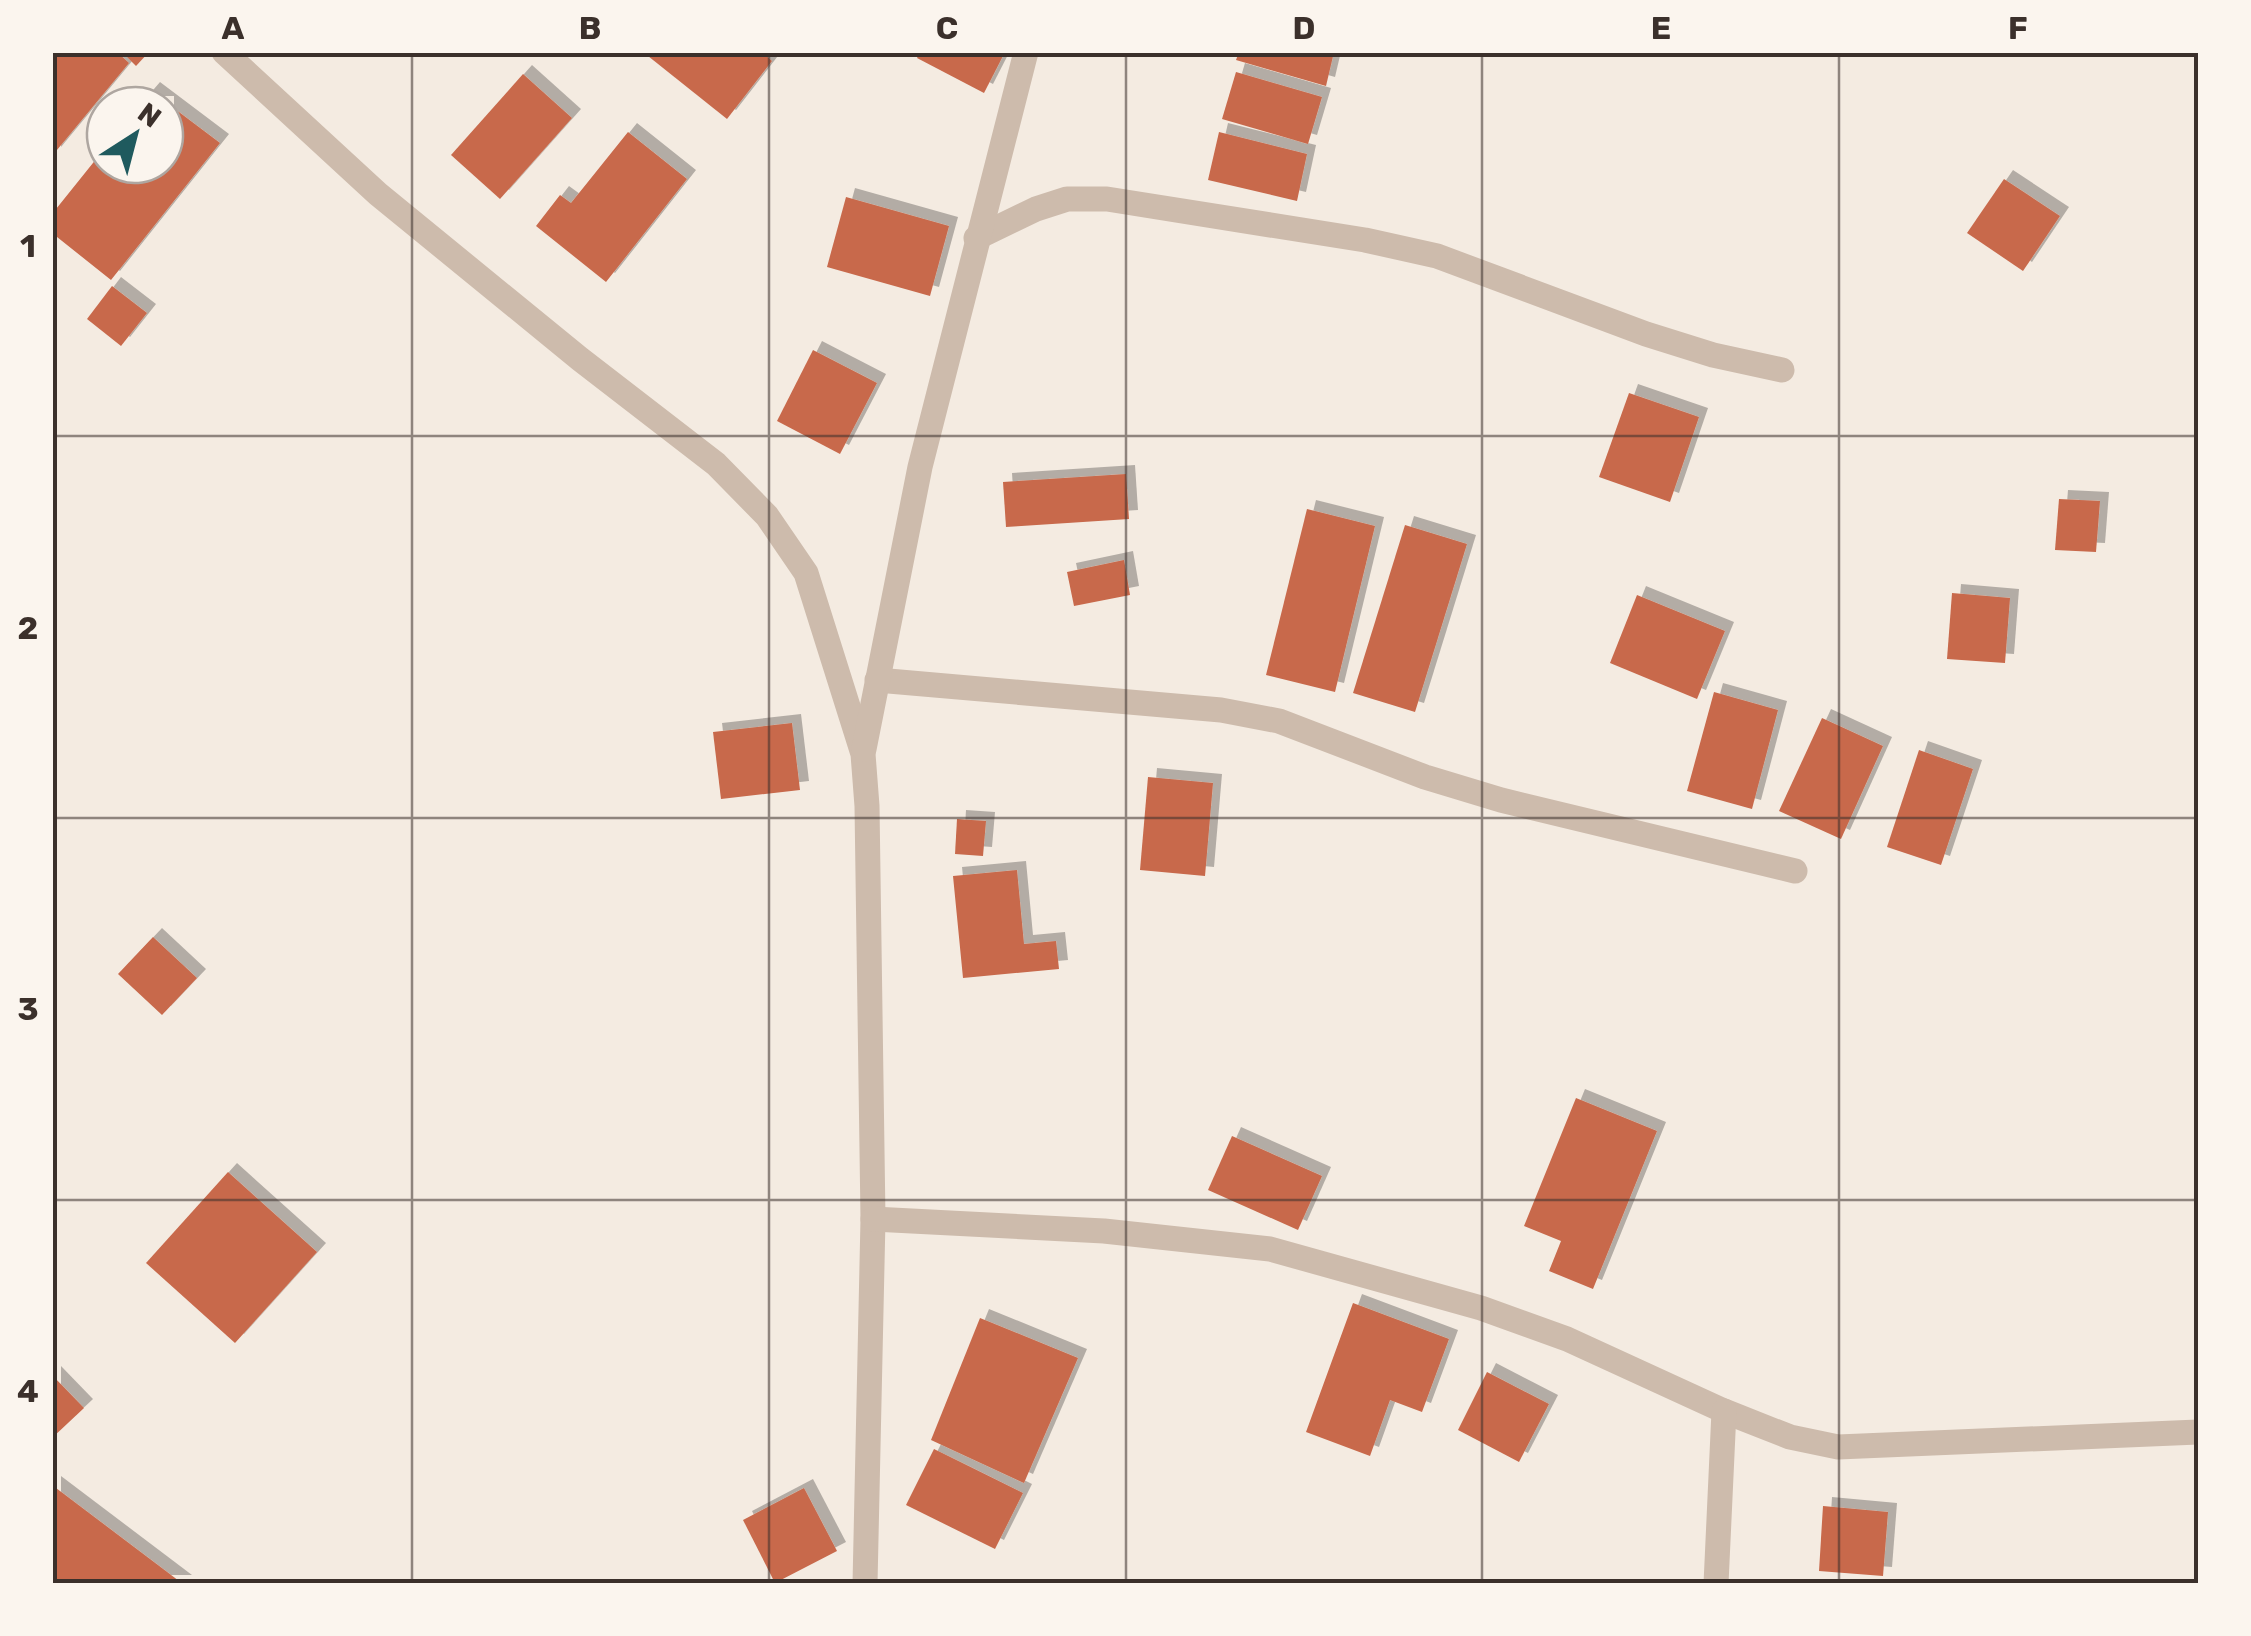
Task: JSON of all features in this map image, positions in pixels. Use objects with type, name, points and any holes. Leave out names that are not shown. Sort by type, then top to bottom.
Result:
[{"type":"street","points":[[224,52],[378,194],[716,464],[767,516],[806,573],[863,754],[867,806],[873,1220],[865,1584]]},
{"type":"street","points":[[863,754],[920,467],[1026,52]]},
{"type":"street","points":[[976,238],[1036,208],[1067,199],[1107,199],[1365,240],[1436,256],[1680,345],[1782,370]]},
{"type":"street","points":[[877,680],[1221,710],[1279,721],[1425,778],[1795,871]]},
{"type":"street","points":[[873,1220],[1104,1231],[1270,1249],[1482,1308],[1568,1339],[1790,1437],[1838,1448],[2198,1432]]},
{"type":"street","points":[[1716,1584],[1724,1411]]},
{"type":"building","points":[[52,52],[117,52],[129,63],[111,85],[85,85],[85,116],[52,156]]},
{"type":"building","points":[[122,52],[149,52],[136,66]]},
{"type":"building","points":[[643,52],[762,52],[772,61],[727,119]]},
{"type":"building","points":[[920,52],[1005,52],[984,93],[917,58]]},
{"type":"building","points":[[1239,52],[1334,52],[1326,86],[1236,60]]},
{"type":"building","points":[[1236,72],[1322,97],[1308,144],[1222,119]]},
{"type":"building","points":[[523,74],[572,118],[500,199],[451,155]]},
{"type":"building","points":[[185,117],[220,143],[111,280],[52,233],[52,214],[85,173],[85,185],[185,185]]},
{"type":"building","points":[[628,132],[687,179],[606,282],[536,226],[560,195],[571,203]]},
{"type":"building","points":[[1219,132],[1307,154],[1297,201],[1208,180]]},
{"type":"building","points":[[2004,179],[2060,216],[2023,271],[1967,233]]},
{"type":"building","points":[[846,197],[949,226],[930,296],[827,267]]},
{"type":"building","points":[[112,286],[147,313],[121,346],[87,319]]},
{"type":"building","points":[[813,350],[877,383],[840,454],[777,421]]},
{"type":"building","points":[[1629,393],[1699,417],[1670,502],[1599,477]]},
{"type":"building","points":[[1126,474],[1129,519],[1006,527],[1003,482]]},
{"type":"building","points":[[2059,499],[2100,501],[2096,552],[2055,550]]},
{"type":"building","points":[[1307,509],[1375,526],[1335,692],[1266,675]]},
{"type":"building","points":[[1405,525],[1467,544],[1415,712],[1353,693]]},
{"type":"building","points":[[1124,560],[1130,595],[1074,606],[1067,572]]},
{"type":"building","points":[[1952,593],[2010,598],[2005,663],[1947,659]]},
{"type":"building","points":[[1637,595],[1725,631],[1697,699],[1610,663]]},
{"type":"building","points":[[1714,692],[1778,710],[1752,809],[1687,791]]},
{"type":"building","points":[[1822,718],[1883,746],[1841,839],[1779,811]]},
{"type":"building","points":[[792,723],[800,790],[721,799],[713,732]]},
{"type":"building","points":[[1919,750],[1973,769],[1941,865],[1887,847]]},
{"type":"building","points":[[1148,777],[1213,783],[1205,876],[1140,870]]},
{"type":"building","points":[[957,819],[986,821],[983,856],[955,854]]},
{"type":"building","points":[[1017,870],[1024,944],[1056,941],[1059,969],[963,978],[953,876]]},
{"type":"building","points":[[153,937],[197,978],[162,1015],[118,974]]},
{"type":"building","points":[[1576,1098],[1657,1131],[1593,1289],[1549,1271],[1561,1241],[1524,1226]]},
{"type":"building","points":[[1232,1136],[1322,1176],[1298,1230],[1208,1190]]},
{"type":"building","points":[[228,1172],[317,1252],[235,1343],[146,1263]]},
{"type":"building","points":[[1353,1303],[1449,1339],[1422,1412],[1390,1400],[1370,1456],[1306,1432]]},
{"type":"building","points":[[980,1318],[1078,1358],[1024,1483],[931,1440]]},
{"type":"building","points":[[1487,1372],[1549,1404],[1519,1462],[1458,1430]]},
{"type":"building","points":[[52,1375],[84,1408],[52,1438]]},
{"type":"building","points":[[934,1449],[1023,1493],[995,1549],[906,1505]]},
{"type":"building","points":[[52,1485],[183,1584],[58,1584],[52,1579]]},
{"type":"building","points":[[804,1488],[837,1551],[775,1583],[743,1520]]},
{"type":"building","points":[[1823,1506],[1888,1512],[1883,1576],[1819,1571]]}]
